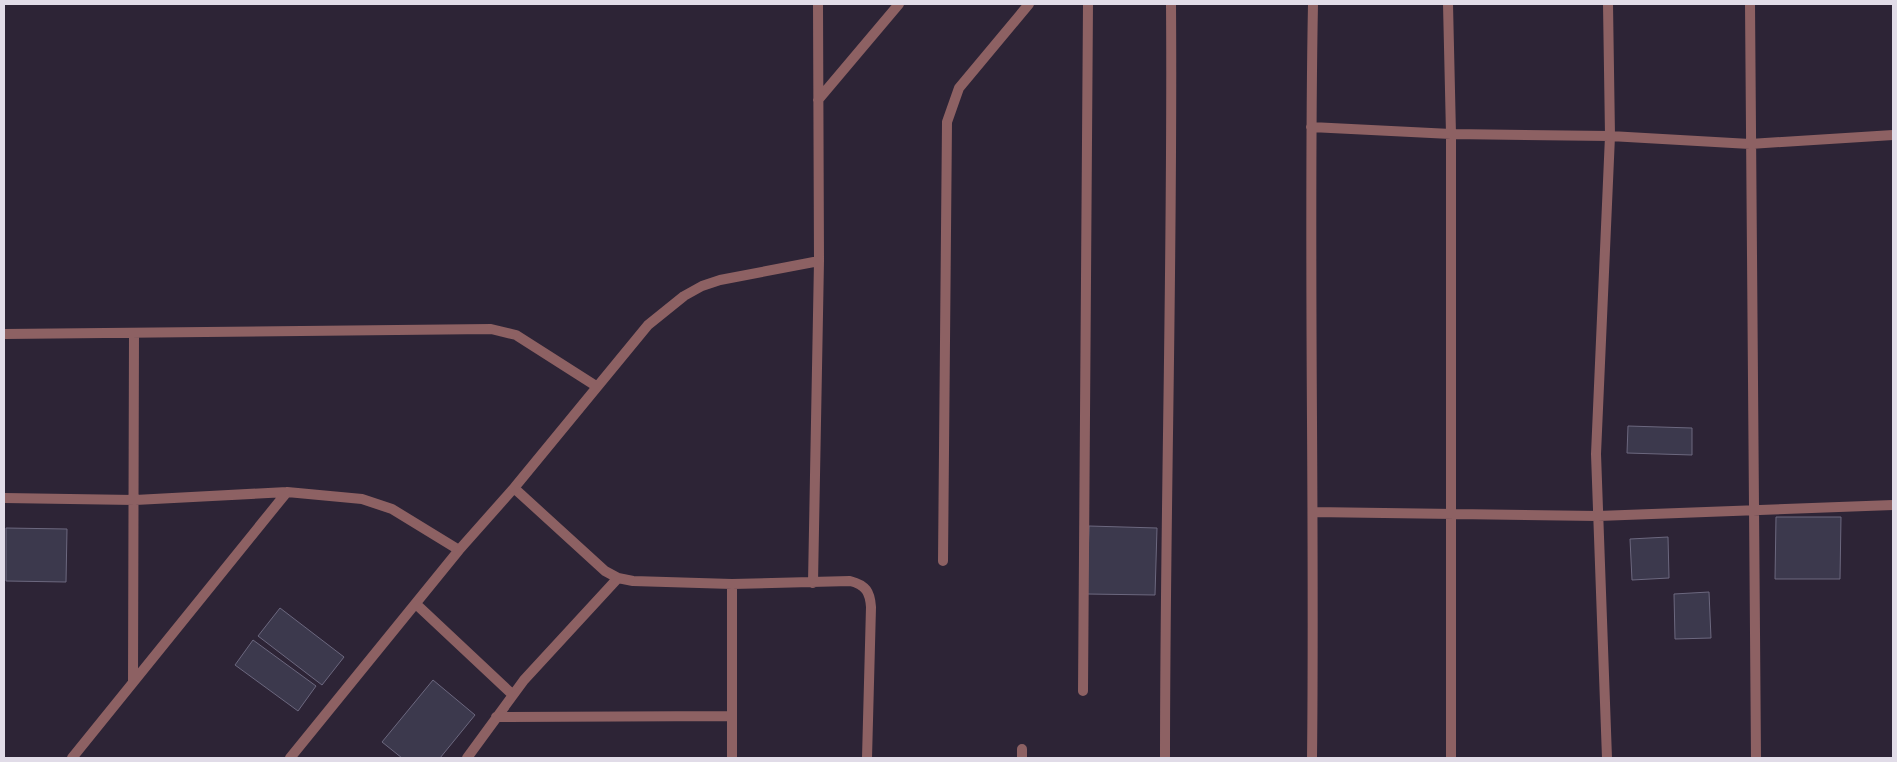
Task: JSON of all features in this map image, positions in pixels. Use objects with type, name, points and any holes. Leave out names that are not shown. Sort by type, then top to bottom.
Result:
[{"type":"street","points":[[812,583],[819,261],[818,4]]},
{"type":"street","points":[[818,100],[899,4]]},
{"type":"street","points":[[943,561],[947,122],[959,88],[1029,4]]},
{"type":"street","points":[[1083,691],[1088,4]]},
{"type":"street","points":[[1165,758],[1165,573],[1172,179],[1171,4]]},
{"type":"street","points":[[1312,758],[1314,512],[1311,128],[1313,4]]},
{"type":"street","points":[[1448,4],[1451,134],[1451,758]]},
{"type":"street","points":[[1606,758],[1596,454],[1610,136],[1608,4]]},
{"type":"street","points":[[1750,4],[1756,758]]},
{"type":"street","points":[[1311,128],[1451,134],[1610,136],[1750,144],[1893,135]]},
{"type":"street","points":[[290,758],[460,550],[514,488],[648,325],[696,289],[720,280],[819,261]]},
{"type":"street","points":[[4,334],[491,330],[516,336],[596,386]]},
{"type":"street","points":[[133,682],[134,334]]},
{"type":"street","points":[[514,488],[605,571],[618,578],[633,581],[732,584],[850,581],[860,583],[866,588],[870,596],[868,758]]},
{"type":"street","points":[[72,758],[287,492]]},
{"type":"street","points":[[4,498],[135,500],[287,492],[362,499],[381,504],[460,550]]},
{"type":"street","points":[[1314,512],[1598,516],[1893,505]]},
{"type":"street","points":[[467,758],[513,695],[618,578]]},
{"type":"street","points":[[732,584],[732,758]]},
{"type":"street","points":[[416,604],[513,695]]},
{"type":"street","points":[[496,717],[732,716]]},
{"type":"building","points":[[1628,426],[1692,428],[1692,455],[1627,453]]},
{"type":"building","points":[[1776,517],[1841,517],[1840,579],[1775,579]]},
{"type":"building","points":[[1089,526],[1157,528],[1155,595],[1087,594]]},
{"type":"building","points":[[6,528],[67,529],[66,582],[6,581]]},
{"type":"building","points":[[1668,537],[1669,578],[1632,580],[1630,539]]},
{"type":"building","points":[[1709,592],[1711,638],[1675,639],[1674,594]]},
{"type":"building","points":[[280,608],[344,657],[322,685],[258,636]]},
{"type":"building","points":[[253,640],[316,686],[298,711],[235,665]]},
{"type":"building","points":[[433,680],[475,715],[440,758],[402,758],[382,742]]}]
